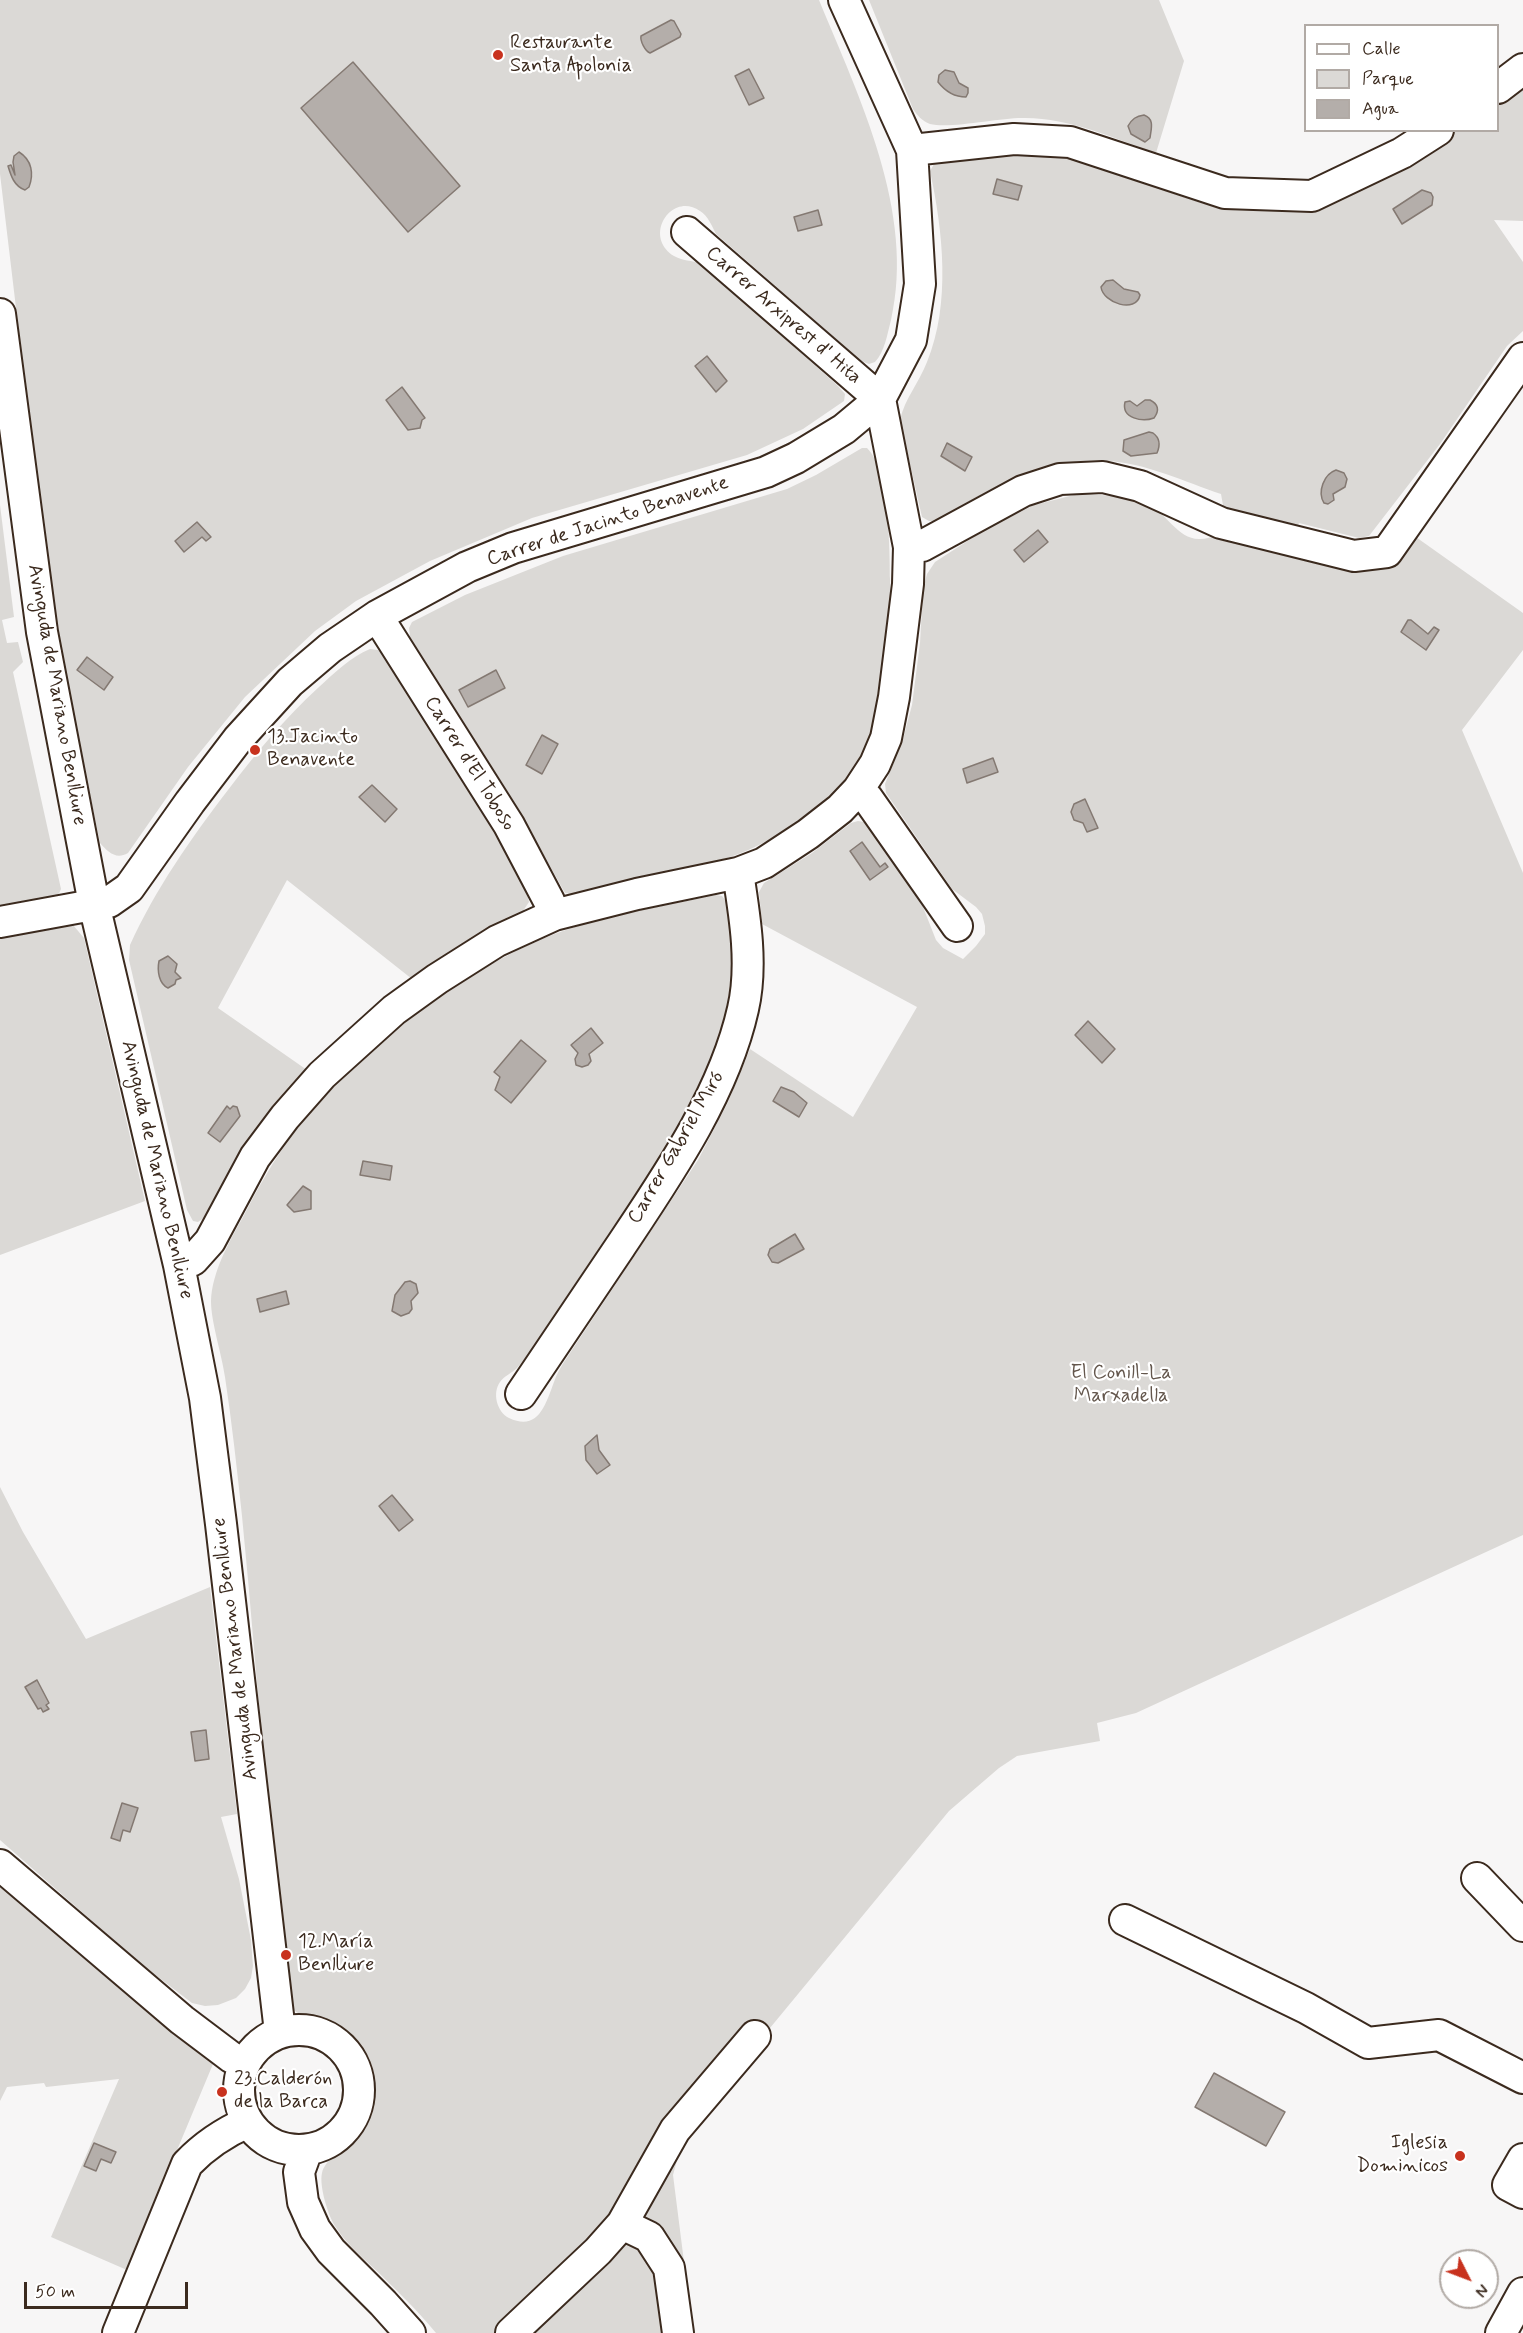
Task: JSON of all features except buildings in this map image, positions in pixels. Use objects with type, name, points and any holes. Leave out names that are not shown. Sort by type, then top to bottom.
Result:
[{"type":"street","points":[[179,1265],[193,1260],[210,1241],[255,1157],[285,1117],[354,1044],[394,1010],[437,979],[496,941],[554,915],[637,894],[738,873],[764,863],[808,834],[840,809],[858,790],[874,764],[886,738],[894,697],[908,584],[909,547],[880,399],[911,340],[920,284],[912,150],[844,0]]},
{"type":"street","points":[[1499,87],[1523,69]]},
{"type":"street","points":[[912,150],[1014,139],[1070,142],[1225,193],[1312,196],[1402,153],[1435,132]]},
{"type":"street","name":"Carrer Arxiprest d' Hita","points":[[687,232],[880,399]]},
{"type":"street","name":"Avinguda de Mariano Benlliure","points":[[0,314],[42,632],[94,904],[179,1265],[205,1398],[280,2032]]},
{"type":"street","points":[[909,547],[922,546],[1023,491],[1060,479],[1103,477],[1140,486],[1221,523],[1354,556],[1387,552],[1523,358]]},
{"type":"street","name":"Carrer de Jacinto Benavente","points":[[0,922],[109,902],[129,888],[238,739],[290,682],[330,648],[377,616],[467,567],[513,548],[766,472],[796,458],[844,429],[880,399]]},
{"type":"street","name":"Carrer d'El Toboso","points":[[377,616],[508,825],[549,901],[554,915]]},
{"type":"street","points":[[858,790],[868,799],[957,926]]},
{"type":"street","name":"Carrer Gabriel Miró","points":[[521,1394],[661,1185],[702,1113],[730,1054],[744,1008],[749,970],[738,873]]},
{"type":"street","points":[[0,1865],[182,2020],[231,2057],[244,2064]]},
{"type":"street","points":[[1477,1878],[1517,1906]]},
{"type":"street","points":[[1125,1920],[1306,2008],[1368,2043],[1439,2035],[1523,2078]]},
{"type":"street","points":[[300,2029],[320,2032],[337,2042],[351,2058],[358,2076],[360,2096],[354,2116],[342,2132],[326,2144],[307,2150],[290,2150],[273,2144],[259,2135],[248,2122],[240,2103],[239,2084],[244,2064],[253,2050],[280,2032],[300,2029]]},
{"type":"street","points":[[511,2333],[598,2251],[622,2224],[675,2130],[755,2036]]},
{"type":"street","points":[[118,2333],[187,2164],[203,2147],[224,2132],[248,2122]]},
{"type":"street","points":[[307,2150],[299,2172],[303,2202],[315,2229],[331,2251],[410,2333]]},
{"type":"street","points":[[1523,2159],[1508,2185],[1523,2193]]},
{"type":"street","points":[[622,2224],[649,2237],[669,2268],[678,2333]]},
{"type":"street","points":[[1501,2333],[1523,2293]]},
{"type":"green space","points":[[0,0],[819,0],[866,116],[890,197],[896,238],[897,280],[891,320],[883,348],[875,362],[869,364],[861,361],[716,234],[703,213],[690,206],[671,211],[661,228],[661,238],[665,248],[677,258],[701,264],[837,385],[845,394],[844,401],[803,429],[747,455],[532,518],[430,561],[356,601],[315,631],[245,697],[188,767],[128,853],[120,856],[112,854],[100,843],[59,647],[46,559],[0,174]]},
{"type":"green space","points":[[869,0],[1159,0],[1184,61],[1156,153],[1056,121],[1012,118],[949,125],[927,123],[913,109]]},
{"type":"green space","points":[[1523,87],[1523,221],[1494,220],[1523,262],[1523,331],[1507,346],[1440,444],[1369,536],[1359,538],[1299,523],[1296,530],[1224,511],[1221,494],[1151,469],[1107,461],[1083,461],[1038,470],[996,487],[936,521],[929,521],[922,517],[900,420],[927,362],[935,340],[939,316],[942,292],[941,243],[930,171],[937,159],[1010,151],[1065,156],[1201,203],[1233,210],[1274,211],[1315,204],[1379,177],[1455,132],[1499,132],[1499,104]]},
{"type":"green space","points":[[862,448],[867,448],[874,458],[884,491],[889,530],[890,603],[887,652],[879,702],[873,726],[854,769],[843,784],[823,802],[784,830],[749,850],[717,861],[571,894],[565,893],[514,802],[410,637],[409,628],[412,622],[465,595],[563,556],[787,489]]},
{"type":"green space","name":"El Conill-La Marxadella","points":[[1078,494],[1121,497],[1147,504],[1185,535],[1192,538],[1204,539],[1218,535],[1301,558],[1349,567],[1367,569],[1384,565],[1413,535],[1523,613],[1523,650],[1462,730],[1523,873],[1523,1535],[1136,1713],[1097,1723],[1100,1741],[1017,1756],[999,1768],[949,1811],[685,2131],[673,2175],[693,2333],[436,2333],[339,2233],[332,2221],[323,2193],[321,2179],[324,2168],[329,2160],[357,2135],[368,2115],[374,2093],[373,2070],[365,2053],[341,2029],[327,2021],[303,2015],[289,2004],[266,1788],[238,1481],[225,1377],[211,1309],[214,1279],[232,1237],[260,1185],[294,1133],[343,1077],[372,1050],[435,1000],[501,959],[533,943],[577,926],[623,914],[716,895],[722,896],[726,901],[733,972],[727,1013],[705,1076],[672,1138],[572,1293],[530,1352],[517,1368],[500,1382],[496,1391],[499,1407],[509,1418],[528,1421],[540,1413],[564,1362],[698,1160],[728,1102],[750,1049],[853,1117],[917,1007],[762,924],[759,892],[764,883],[812,853],[851,823],[864,822],[921,902],[936,940],[943,948],[963,959],[985,934],[982,914],[952,889],[886,793],[885,784],[903,739],[912,705],[920,643],[923,589],[927,574],[935,562],[986,529],[1034,505]]},
{"type":"green space","points":[[0,505],[14,617],[2,620],[7,643],[18,642],[23,662],[13,672],[61,889],[56,900],[0,913]]},
{"type":"green space","points":[[370,649],[378,650],[385,656],[413,700],[514,866],[524,884],[529,902],[523,911],[471,939],[412,979],[287,880],[218,1008],[307,1070],[251,1141],[226,1178],[204,1218],[198,1222],[193,1221],[187,1210],[129,960],[130,945],[174,865],[249,763],[306,699],[349,661]]},
{"type":"green space","points":[[62,922],[73,925],[84,938],[145,1201],[0,1255],[0,933]]},
{"type":"green space","points":[[0,1487],[23,1532],[86,1639],[210,1587],[237,1814],[221,1817],[239,1879],[251,1940],[253,1966],[251,1978],[236,1998],[218,2005],[205,2006],[192,2003],[141,1964],[0,1840]]},
{"type":"green space","points":[[0,1885],[213,2064],[127,2270],[51,2237],[119,2079],[46,2087],[44,2083],[7,2087],[0,2101]]},
{"type":"water","points":[[671,20],[674,21],[681,34],[680,37],[648,52],[642,43],[641,36]]},
{"type":"water","points":[[353,62],[460,186],[408,232],[301,108]]},
{"type":"water","points":[[749,69],[764,98],[749,105],[735,76]]},
{"type":"water","points":[[945,70],[954,72],[959,83],[968,88],[966,97],[950,93],[938,82],[939,75]]},
{"type":"water","points":[[1144,115],[1150,119],[1152,125],[1150,138],[1145,142],[1131,134],[1128,126],[1134,118]]},
{"type":"water","points":[[19,152],[27,159],[31,168],[31,182],[25,190],[16,183],[8,166],[11,165],[15,175],[14,156]]},
{"type":"water","points":[[997,179],[1022,186],[1018,200],[993,194]]},
{"type":"water","points":[[1422,190],[1431,193],[1432,205],[1402,224],[1393,209]]},
{"type":"water","points":[[818,210],[822,225],[798,231],[794,217]]},
{"type":"water","points":[[1113,280],[1124,289],[1138,292],[1140,295],[1137,301],[1126,305],[1107,298],[1101,287],[1106,281]]},
{"type":"water","points":[[707,356],[727,381],[716,392],[695,366]]},
{"type":"water","points":[[402,387],[425,418],[420,428],[408,430],[386,400]]},
{"type":"water","points":[[1145,400],[1150,400],[1156,405],[1157,412],[1154,418],[1144,420],[1134,418],[1126,412],[1125,402],[1130,401],[1137,406]]},
{"type":"water","points":[[1149,432],[1153,433],[1158,440],[1157,453],[1131,456],[1123,451],[1124,440]]},
{"type":"water","points":[[947,443],[972,457],[965,471],[941,456]]},
{"type":"water","points":[[1336,470],[1344,473],[1347,479],[1345,487],[1333,494],[1334,500],[1328,504],[1324,503],[1321,494],[1323,484],[1328,475]]},
{"type":"water","points":[[197,522],[211,537],[206,541],[202,537],[184,552],[175,541]]},
{"type":"water","points":[[1038,530],[1048,542],[1024,562],[1014,550]]},
{"type":"water","points":[[1408,620],[1428,634],[1434,627],[1439,630],[1426,650],[1401,632]]},
{"type":"water","points":[[87,657],[113,677],[104,690],[77,670]]},
{"type":"water","points":[[496,670],[505,688],[468,707],[459,690]]},
{"type":"water","points":[[542,735],[558,744],[542,774],[526,765]]},
{"type":"water","points":[[993,758],[998,772],[967,783],[963,769]]},
{"type":"water","points":[[372,785],[397,809],[385,822],[359,797]]},
{"type":"water","points":[[1085,799],[1098,828],[1087,832],[1083,823],[1074,820],[1071,812],[1074,804]]},
{"type":"water","points":[[862,842],[880,867],[885,863],[888,867],[870,880],[850,851]]},
{"type":"water","points":[[168,956],[177,964],[175,972],[181,978],[168,988],[159,977],[158,969],[159,961]]},
{"type":"water","points":[[1088,1021],[1115,1049],[1102,1063],[1075,1035]]},
{"type":"water","points":[[591,1028],[603,1043],[589,1054],[591,1061],[582,1067],[576,1065],[575,1059],[578,1053],[571,1045]]},
{"type":"water","points":[[521,1040],[546,1061],[511,1103],[495,1090],[500,1077],[494,1072]]},
{"type":"water","points":[[781,1087],[794,1092],[807,1103],[799,1117],[773,1101]]},
{"type":"water","points":[[227,1106],[230,1109],[233,1106],[237,1107],[240,1116],[220,1142],[208,1133]]},
{"type":"water","points":[[363,1161],[392,1166],[390,1180],[360,1175]]},
{"type":"water","points":[[303,1186],[311,1191],[311,1209],[294,1212],[287,1205]]},
{"type":"water","points":[[795,1234],[804,1249],[778,1263],[772,1262],[768,1255],[770,1249]]},
{"type":"water","points":[[410,1281],[416,1284],[418,1293],[411,1301],[412,1309],[401,1316],[392,1311],[395,1295],[405,1282]]},
{"type":"water","points":[[286,1291],[289,1304],[260,1312],[257,1299]]},
{"type":"water","points":[[597,1435],[599,1450],[610,1465],[597,1474],[586,1460],[585,1446]]},
{"type":"water","points":[[392,1495],[413,1520],[399,1531],[379,1506]]},
{"type":"water","points":[[37,1680],[49,1703],[46,1705],[49,1709],[43,1712],[41,1708],[38,1709],[25,1687]]},
{"type":"water","points":[[206,1730],[209,1759],[195,1761],[191,1732]]},
{"type":"water","points":[[122,1803],[138,1808],[130,1832],[123,1830],[120,1841],[111,1838]]},
{"type":"water","points":[[1214,2073],[1285,2112],[1266,2146],[1195,2107]]},
{"type":"water","points":[[94,2143],[116,2152],[111,2163],[101,2159],[96,2171],[84,2166]]},
{"type":"place","name":"Restaurante Santa Apolonia","points":[[498,55]]},
{"type":"place","name":"13.Jacinto Benavente","points":[[255,750]]},
{"type":"place","name":"12.María Benlliure","points":[[286,1955]]},
{"type":"place","name":"23.Calderón de la Barca","points":[[222,2092]]},
{"type":"place","name":"Iglesia Dominicos","points":[[1460,2156]]}]
